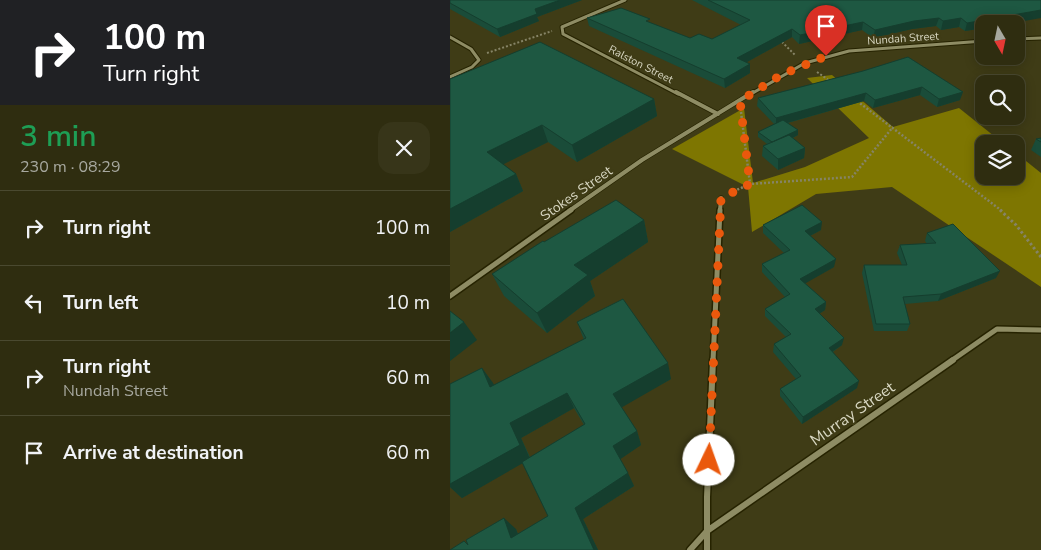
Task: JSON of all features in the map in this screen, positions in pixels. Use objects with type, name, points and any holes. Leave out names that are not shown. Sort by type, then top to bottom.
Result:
[{"type":"street","points":[[562,27],[625,0]]},
{"type":"street","name":"Ralston Street","points":[[562,27],[563,34],[566,37],[718,114]]},
{"type":"street","points":[[450,37],[478,56],[479,60],[477,63],[450,77]]},
{"type":"street","points":[[1025,39],[1041,38]]},
{"type":"street","name":"Nundah Street","points":[[718,114],[781,75],[805,63],[848,51],[975,42]]},
{"type":"street","name":"Stokes Street","points":[[450,296],[642,160],[718,114]]},
{"type":"street","points":[[707,550],[707,497],[721,198]]},
{"type":"street","name":"Murray Street","points":[[690,550],[708,531],[997,329],[1041,330]]},
{"type":"path","points":[[478,56],[562,27]]},
{"type":"path","points":[[778,38],[782,44],[805,63],[837,86]]},
{"type":"path","points":[[853,98],[997,207],[1016,225],[1041,257]]},
{"type":"path","points":[[740,101],[750,184]]},
{"type":"path","points":[[721,198],[750,184],[852,177],[893,127]]},
{"type":"shaded area","points":[[832,75],[893,127],[959,108],[975,121],[975,125],[980,125],[993,135],[975,135],[975,185],[1025,185],[1025,160],[1041,173],[1041,287],[892,187],[816,194],[752,232],[748,187],[672,149],[744,108],[753,183],[805,167],[869,138],[807,78]]},
{"type":"building","points":[[450,0],[560,0],[535,9],[537,14],[497,29],[450,3]]},
{"type":"building","points":[[708,0],[1041,0],[1041,10],[1013,15],[975,15],[975,22],[967,23],[961,18],[943,21],[939,18],[914,21],[875,30],[863,22],[800,35],[792,29],[737,58],[750,64],[724,79],[587,18],[621,8],[650,19],[646,21],[690,38],[699,34],[712,39],[750,20]]},
{"type":"building","points":[[540,42],[654,99],[572,145],[542,125],[487,152],[516,174],[450,209],[450,79]]},
{"type":"building","points":[[908,57],[963,92],[939,99],[922,87],[875,100],[866,93],[776,118],[758,98],[863,71]]},
{"type":"building","points":[[783,120],[798,130],[772,142],[758,132]]},
{"type":"building","points":[[789,135],[805,148],[778,159],[763,146]]},
{"type":"building","points":[[616,200],[644,220],[574,265],[588,275],[537,313],[492,274],[543,241]]},
{"type":"building","points":[[802,205],[822,222],[805,231],[836,259],[800,279],[826,302],[815,309],[844,338],[829,348],[859,381],[803,417],[780,389],[801,376],[774,344],[791,334],[765,309],[790,294],[762,264],[790,250],[763,225]]},
{"type":"building","points":[[953,224],[1000,271],[941,294],[903,297],[910,324],[876,324],[864,265],[907,265],[900,245],[936,243],[927,233]]},
{"type":"building","points":[[623,299],[668,363],[613,394],[637,431],[613,446],[628,473],[575,508],[594,550],[450,550],[464,541],[468,545],[466,540],[504,518],[511,538],[548,516],[522,462],[585,424],[567,393],[510,423],[520,445],[450,484],[450,384],[482,368],[490,387],[586,338],[577,322]]},
{"type":"building","points":[[450,311],[464,322],[450,333]]},
{"type":"route","points":[[709,460],[721,198],[750,184],[740,101],[781,75],[805,63],[826,56]]}]
